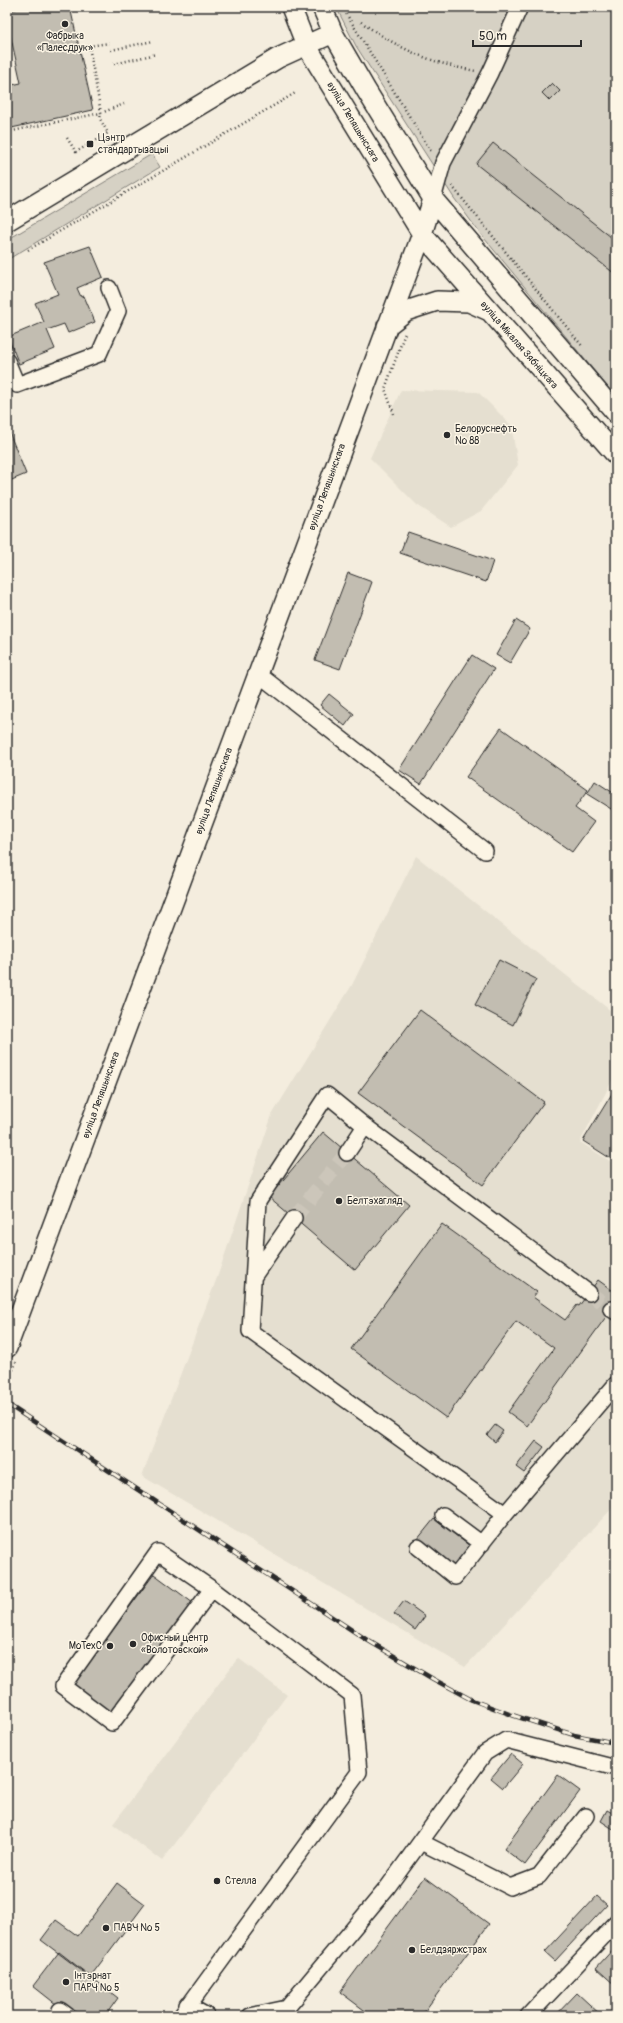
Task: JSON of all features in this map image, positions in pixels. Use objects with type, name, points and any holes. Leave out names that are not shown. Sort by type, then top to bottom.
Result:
[{"type":"main road","name":"вуліца Лепяшынскага","points":[[291,7],[306,45],[422,234]]},
{"type":"main road","points":[[322,7],[333,33],[433,199],[616,413]]},
{"type":"main road","points":[[7,222],[278,58],[333,33]]},
{"type":"main road","name":"вуліца Лепяшынскага","points":[[7,1348],[257,673],[422,234],[433,199]]},
{"type":"main road","name":"вуліца Мікалая Зябніцкага","points":[[422,234],[616,455]]},
{"type":"main road","points":[[387,326],[406,312],[437,301],[469,302],[491,312]]},
{"type":"lane","points":[[433,199],[443,163],[490,73],[520,7]]},
{"type":"lane","points":[[7,361],[17,386],[99,354],[118,312],[109,288]]},
{"type":"lane","points":[[257,673],[485,852]]},
{"type":"lane","points":[[505,1514],[250,1330],[258,1201],[327,1095],[365,1126],[589,1292]]},
{"type":"lane","points":[[347,1153],[365,1126]]},
{"type":"lane","points":[[254,1276],[294,1218]]},
{"type":"lane","points":[[418,1547],[455,1577],[505,1514],[616,1384]]},
{"type":"lane","points":[[442,1515],[482,1544]]},
{"type":"lane","points":[[207,2016],[184,2011],[359,1772],[352,1695],[212,1589],[158,1552],[63,1686],[112,1723],[212,1589]]},
{"type":"lane","points":[[250,2016],[287,2008],[387,1888],[485,1752],[506,1740],[616,1768]]},
{"type":"lane","points":[[421,1842],[510,1887],[540,1876],[586,1816]]},
{"type":"lane","points":[[528,2016],[616,1923]]},
{"type":"path","points":[[342,7],[434,156]]},
{"type":"path","points":[[362,22],[394,44],[425,58],[454,67],[490,73]]},
{"type":"path","points":[[111,50],[153,41]]},
{"type":"path","points":[[67,138],[76,152],[108,133],[100,119],[101,112],[88,46],[109,43]]},
{"type":"path","points":[[114,64],[156,54]]},
{"type":"path","points":[[28,250],[297,92]]},
{"type":"path","points":[[7,132],[101,112],[124,104]]},
{"type":"path","points":[[451,184],[586,350]]},
{"type":"path","points":[[394,414],[385,389],[406,331]]},
{"type":"path","points":[[7,1386],[10,1377]]},
{"type":"shaded area","points":[[336,7],[616,7],[616,397],[479,232],[454,198],[356,46]]},
{"type":"shaded area","points":[[152,154],[160,167],[7,260],[7,240]]},
{"type":"shaded area","points":[[401,390],[478,392],[511,425],[518,465],[481,511],[451,527],[417,505],[370,458]]},
{"type":"shaded area","points":[[416,856],[616,1015],[616,1073],[580,1142],[616,1165],[616,1504],[465,1667],[142,1476],[218,1275],[272,1115],[352,985]]},
{"type":"shaded area","points":[[238,1658],[287,1695],[162,1861],[113,1824]]},
{"type":"building","points":[[24,7],[70,7],[93,110],[7,129],[7,86],[21,83],[7,20],[7,11]]},
{"type":"building","points":[[552,83],[560,91],[550,101],[542,93]]},
{"type":"building","points":[[493,143],[616,241],[615,274],[476,164]]},
{"type":"building","points":[[90,246],[103,277],[77,288],[81,297],[84,296],[95,322],[68,333],[64,324],[47,330],[55,349],[19,364],[8,337],[44,322],[35,303],[58,294],[44,262]]},
{"type":"building","points":[[7,427],[26,474],[7,482]]},
{"type":"building","points":[[408,532],[493,561],[486,582],[400,553]]},
{"type":"building","points":[[348,573],[372,582],[340,669],[315,660]]},
{"type":"building","points":[[516,620],[530,629],[510,663],[496,655]]},
{"type":"building","points":[[472,655],[494,669],[421,784],[399,770]]},
{"type":"building","points":[[329,694],[354,714],[345,726],[320,705]]},
{"type":"building","points":[[501,728],[588,790],[575,808],[594,822],[572,852],[466,777]]},
{"type":"building","points":[[595,781],[615,794],[616,792],[616,812],[587,794]]},
{"type":"building","points":[[499,960],[536,979],[513,1025],[475,1005]]},
{"type":"building","points":[[420,1010],[544,1102],[483,1185],[358,1093]]},
{"type":"building","points":[[616,1087],[616,1127],[614,1130],[616,1132],[616,1162],[583,1141]]},
{"type":"building","name":"Белтэхагляд","points":[[323,1132],[409,1205],[355,1270],[269,1197]]},
{"type":"building","points":[[442,1224],[537,1292],[533,1297],[565,1320],[577,1305],[579,1306],[598,1280],[616,1293],[616,1303],[527,1426],[508,1412],[554,1348],[516,1321],[446,1418],[351,1349]]},
{"type":"building","points":[[495,1425],[503,1431],[495,1442],[487,1435]]},
{"type":"building","points":[[536,1441],[544,1447],[524,1473],[516,1467]]},
{"type":"building","points":[[434,1519],[470,1546],[453,1568],[417,1540]]},
{"type":"building","name":"Офисный центр «Волотовской»","points":[[154,1574],[193,1603],[112,1713],[73,1684]]},
{"type":"building","points":[[404,1601],[425,1616],[415,1630],[394,1614]]},
{"type":"building","points":[[511,1754],[523,1764],[503,1788],[491,1778]]},
{"type":"building","points":[[558,1775],[580,1791],[525,1865],[504,1849]]},
{"type":"building","points":[[607,1810],[616,1815],[616,1831],[601,1821]]},
{"type":"building","points":[[425,1877],[489,1924],[421,2016],[372,2016],[340,1992]]},
{"type":"building","name":"ПАВЧ № 5","points":[[117,1883],[145,1904],[90,1977],[41,1940],[56,1920],[78,1936]]},
{"type":"building","points":[[597,1896],[607,1905],[555,1961],[545,1952]]},
{"type":"building","points":[[616,1946],[616,1986],[596,1968]]},
{"type":"building","name":"Інтэрнат ПАРЧ № 5","points":[[59,1952],[118,1998],[105,2016],[71,2016],[33,1986]]},
{"type":"building","points":[[577,1993],[602,2016],[555,2016]]},
{"type":"tunnel","points":[[294,1218],[347,1153]]},
{"type":"tunnel","points":[[589,1293],[611,1309]]},
{"type":"railway","points":[[7,1404],[367,1640],[433,1679],[472,1700],[512,1715],[574,1735],[616,1743]]},
{"type":"place","name":"Фабрыка «Палесдрук»","points":[[65,24]]},
{"type":"place","name":"Цэнтр стандартызацыі","points":[[90,144]]},
{"type":"place","name":"Белоруснефть № 88","points":[[447,435]]},
{"type":"place","name":"Белтэхагляд","points":[[339,1201]]},
{"type":"place","name":"Офисный центр «Волотовской»","points":[[133,1644]]},
{"type":"place","name":"MoTexC","points":[[110,1646]]},
{"type":"place","name":"Стелла","points":[[217,1881]]},
{"type":"place","name":"ПАВЧ № 5","points":[[106,1928]]},
{"type":"place","name":"Белдзяржстрах","points":[[412,1950]]},
{"type":"place","name":"Інтэрнат ПАРЧ № 5","points":[[66,1982]]}]
